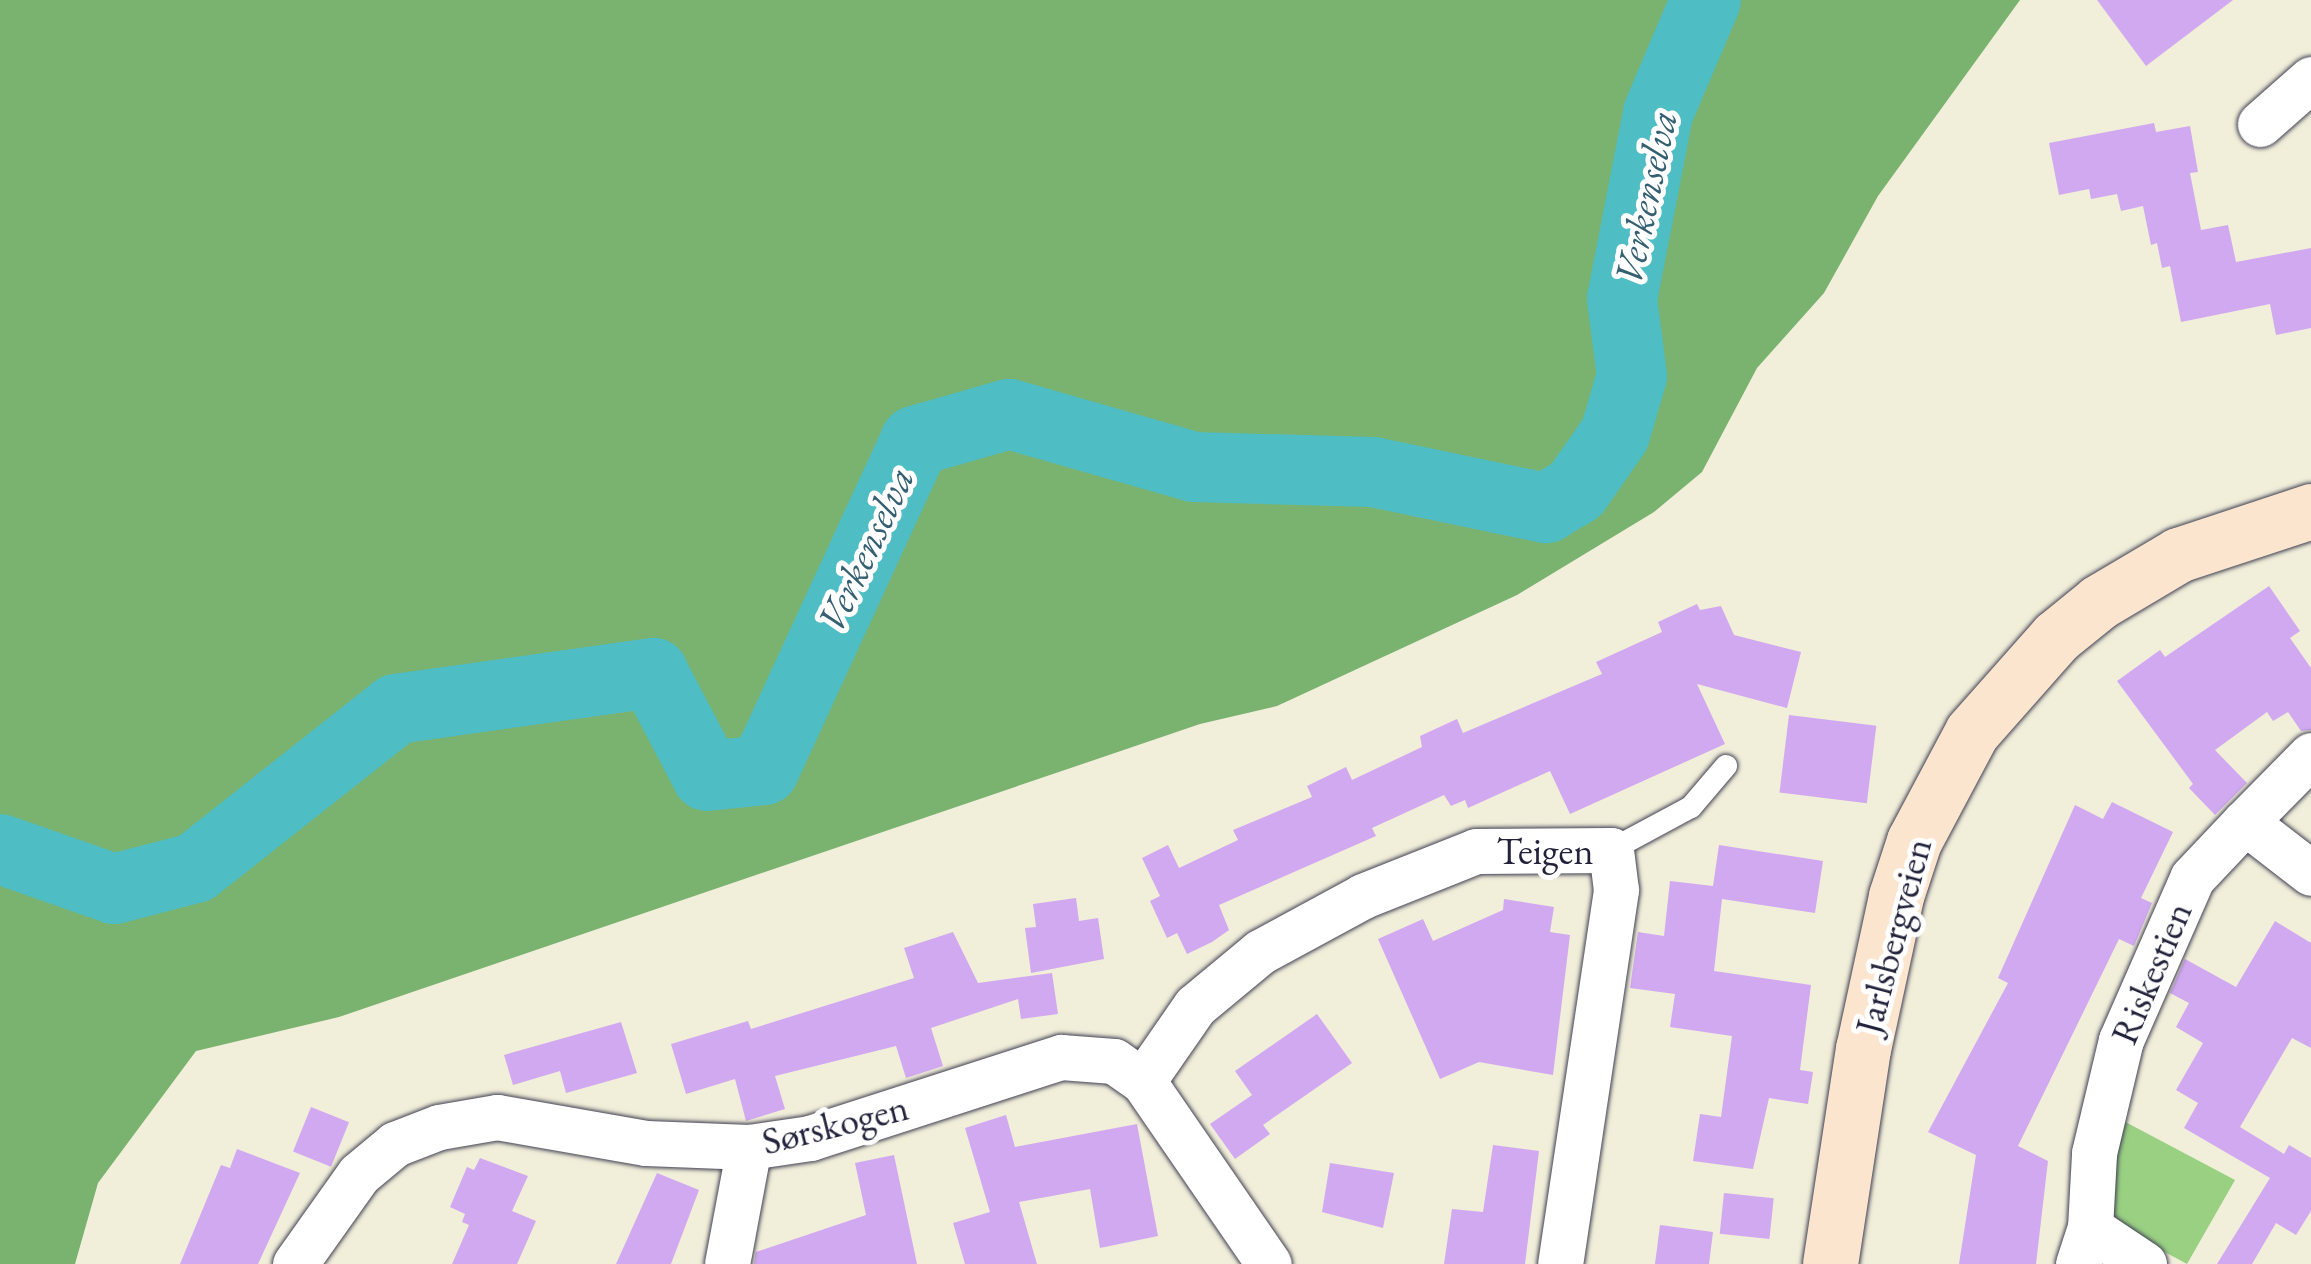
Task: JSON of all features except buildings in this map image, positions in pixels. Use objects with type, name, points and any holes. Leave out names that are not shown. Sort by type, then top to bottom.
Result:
[{"type":"main road","name":"Jarlsbergveien","points":[[1830,1264],[1864,1049],[1896,896],[1914,841],[1972,732],[2056,637],[2099,602],[2213,540],[2311,512]]},
{"type":"street","points":[[2260,124],[2311,78]]},
{"type":"street","name":"Riskestien","points":[[2084,1246],[2094,1153],[2120,1040],[2192,878],[2311,755]]},
{"type":"street","points":[[2245,822],[2311,873]]},
{"type":"street","name":"Teigen","points":[[1143,1081],[1195,1006],[1260,952],[1364,896],[1476,851],[1612,850],[1616,890],[1560,1264]]},
{"type":"street","name":"Sørskogen","points":[[295,1264],[359,1174],[395,1144],[439,1127],[497,1117],[646,1143],[749,1148],[810,1138],[1061,1057],[1114,1062],[1143,1081]]},
{"type":"street","points":[[1143,1081],[1269,1264]]},
{"type":"street","points":[[727,1264],[749,1148]]},
{"type":"street","points":[[2084,1246],[2144,1264]]},
{"type":"lane","points":[[1612,850],[1691,807],[1726,766]]},
{"type":"green space","points":[[0,0],[2020,0],[1878,196],[1824,293],[1757,368],[1702,472],[1654,512],[1517,595],[1277,706],[1200,724],[339,1017],[196,1051],[98,1183],[75,1264],[0,1264]]},
{"type":"green space","points":[[2116,1117],[2235,1180],[2187,1264],[2126,1231],[2108,1207]]},
{"type":"waterway","name":"Verkenselva","points":[[0,849],[114,889],[195,868],[396,709],[653,673],[707,776],[764,770],[915,441],[1009,414],[1194,467],[1373,472],[1546,508],[1576,490],[1615,434],[1632,376],[1622,299],[1658,113],[1706,0]]}]
